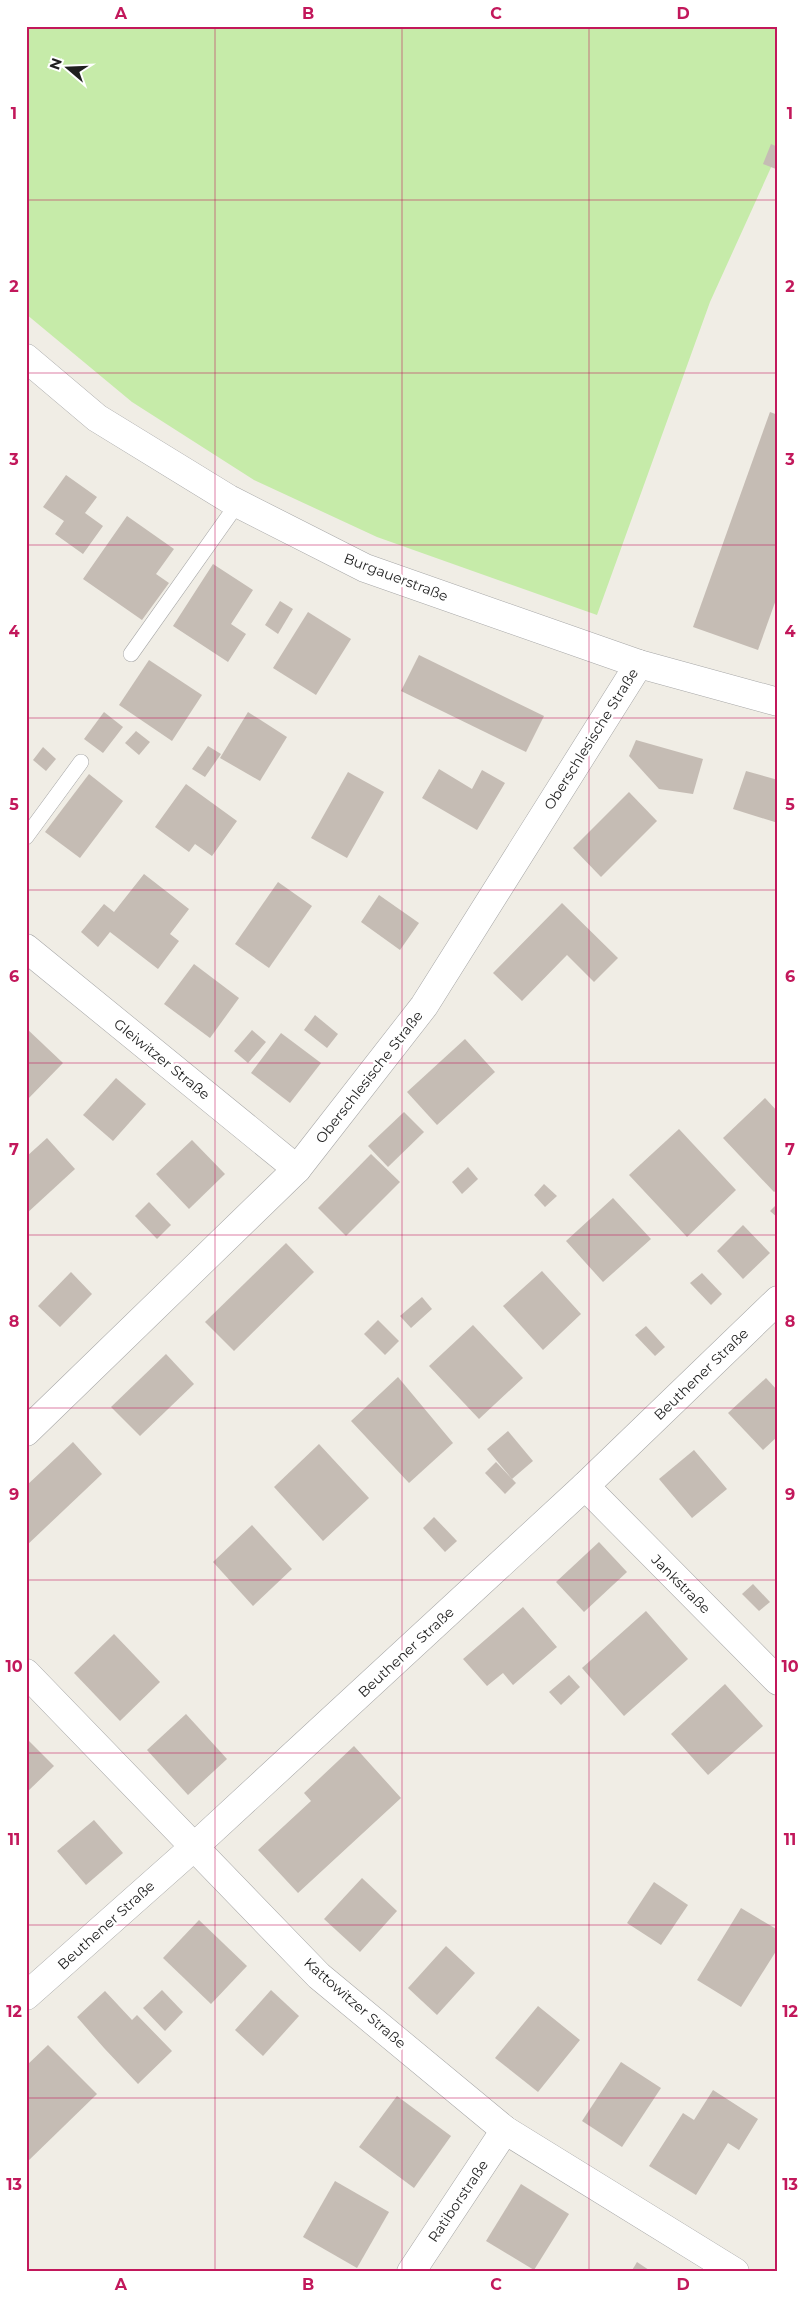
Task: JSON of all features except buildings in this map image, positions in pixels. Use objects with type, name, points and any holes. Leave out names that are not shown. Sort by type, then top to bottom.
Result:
[{"type":"street","name":"Burgauerstraße","points":[[26,358],[96,418],[238,503],[365,568],[639,664],[778,702]]},
{"type":"street","name":"Oberschlesische Straße","points":[[26,1432],[297,1169],[424,1006],[639,664]]},
{"type":"street","name":"Gleiwitzer Straße","points":[[26,948],[297,1169]]},
{"type":"street","name":"Beuthener Straße","points":[[26,1996],[194,1847],[585,1486],[778,1300]]},
{"type":"street","name":"Jankstraße","points":[[585,1486],[778,1681]]},
{"type":"street","name":"Kattowitzer Straße","points":[[26,1672],[319,1976],[505,2130],[734,2272]]},
{"type":"street","name":"Ratiborstraße","points":[[411,2272],[505,2130]]},
{"type":"lane","points":[[131,654],[238,503]]},
{"type":"lane","points":[[26,836],[80,762]]},
{"type":"green space","points":[[26,26],[778,26],[778,152],[710,302],[597,615],[377,537],[254,480],[132,402],[26,314]]}]
